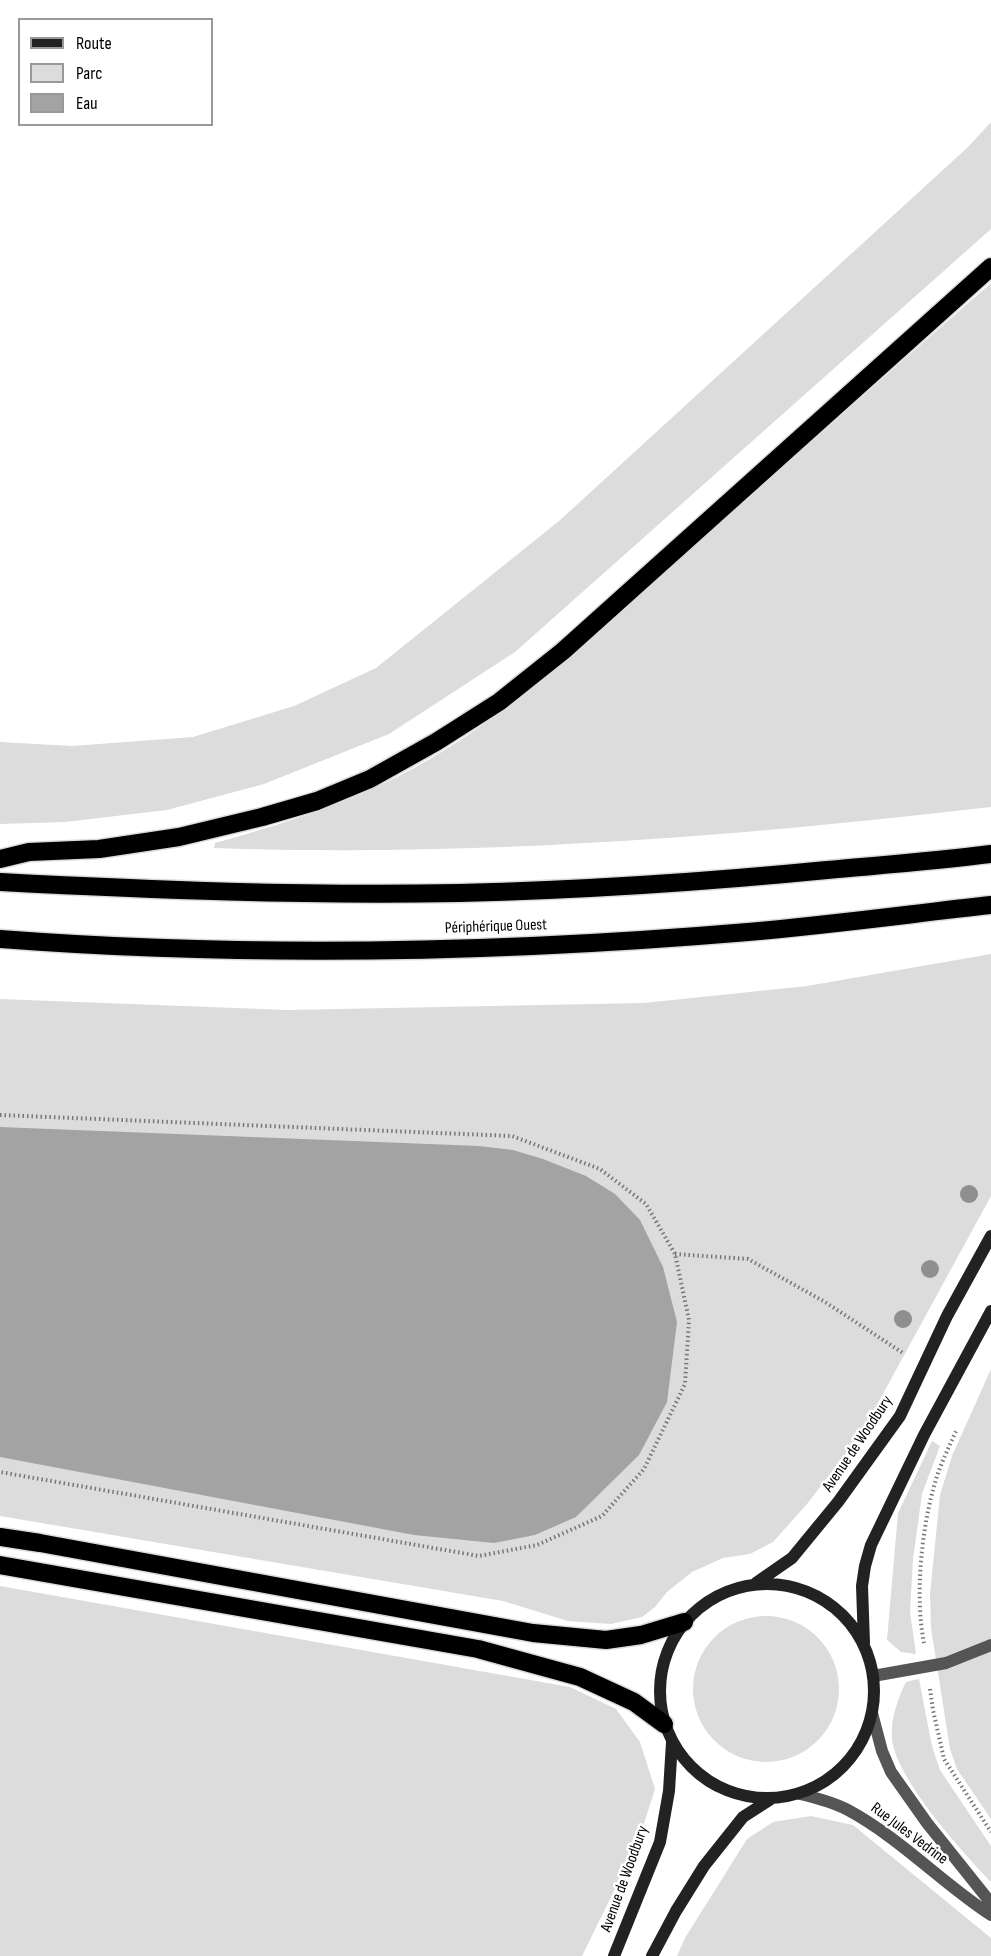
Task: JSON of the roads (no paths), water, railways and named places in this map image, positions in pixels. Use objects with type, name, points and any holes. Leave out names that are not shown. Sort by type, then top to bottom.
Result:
[{"type":"highway","points":[[0,859],[29,852],[99,849],[179,837],[262,818],[317,801],[369,778],[436,742],[499,702],[562,651],[991,267]]},
{"type":"highway","points":[[0,882],[298,893],[457,893],[617,887],[731,879],[991,854]]},
{"type":"highway","name":"Périphérique Ouest","points":[[0,939],[298,952],[531,946],[748,932],[991,904]]},
{"type":"highway","points":[[0,1538],[40,1543],[533,1633],[606,1640],[641,1635],[684,1622]]},
{"type":"highway","points":[[0,1565],[478,1649],[580,1677],[634,1702],[664,1724]]},
{"type":"street","name":"Avenue de Woodbury","points":[[755,1584],[792,1558],[838,1502],[900,1416],[947,1316],[991,1236]]},
{"type":"street","name":"Avenue de Woodbury","points":[[864,1644],[853,1626],[837,1609],[819,1597],[788,1586],[755,1584],[735,1588],[716,1596],[699,1607],[684,1622],[672,1640],[664,1659],[660,1681],[660,1702],[664,1724],[672,1742],[684,1759],[714,1785],[752,1798],[800,1794],[820,1785],[839,1771],[854,1755],[865,1735],[875,1695],[873,1676],[864,1644],[862,1586],[871,1545],[924,1435],[991,1311]]},
{"type":"street","points":[[873,1676],[946,1663],[979,1652],[991,1645]]},
{"type":"street","name":"Rue Jules Vedrine","points":[[872,1713],[882,1751],[891,1772],[927,1823],[991,1903]]},
{"type":"street","name":"Avenue de Woodbury","points":[[614,1956],[660,1842],[669,1791],[672,1742]]},
{"type":"street","name":"Rue Jules Vedrine","points":[[800,1794],[836,1804],[874,1826],[991,1915]]},
{"type":"street","name":"Avenue de Woodbury","points":[[652,1956],[704,1866],[742,1817],[772,1798]]},
{"type":"water","points":[[0,1127],[479,1146],[513,1150],[586,1176],[615,1194],[640,1220],[663,1267],[677,1322],[667,1402],[639,1455],[576,1517],[535,1535],[494,1543],[414,1535],[0,1457]]}]
